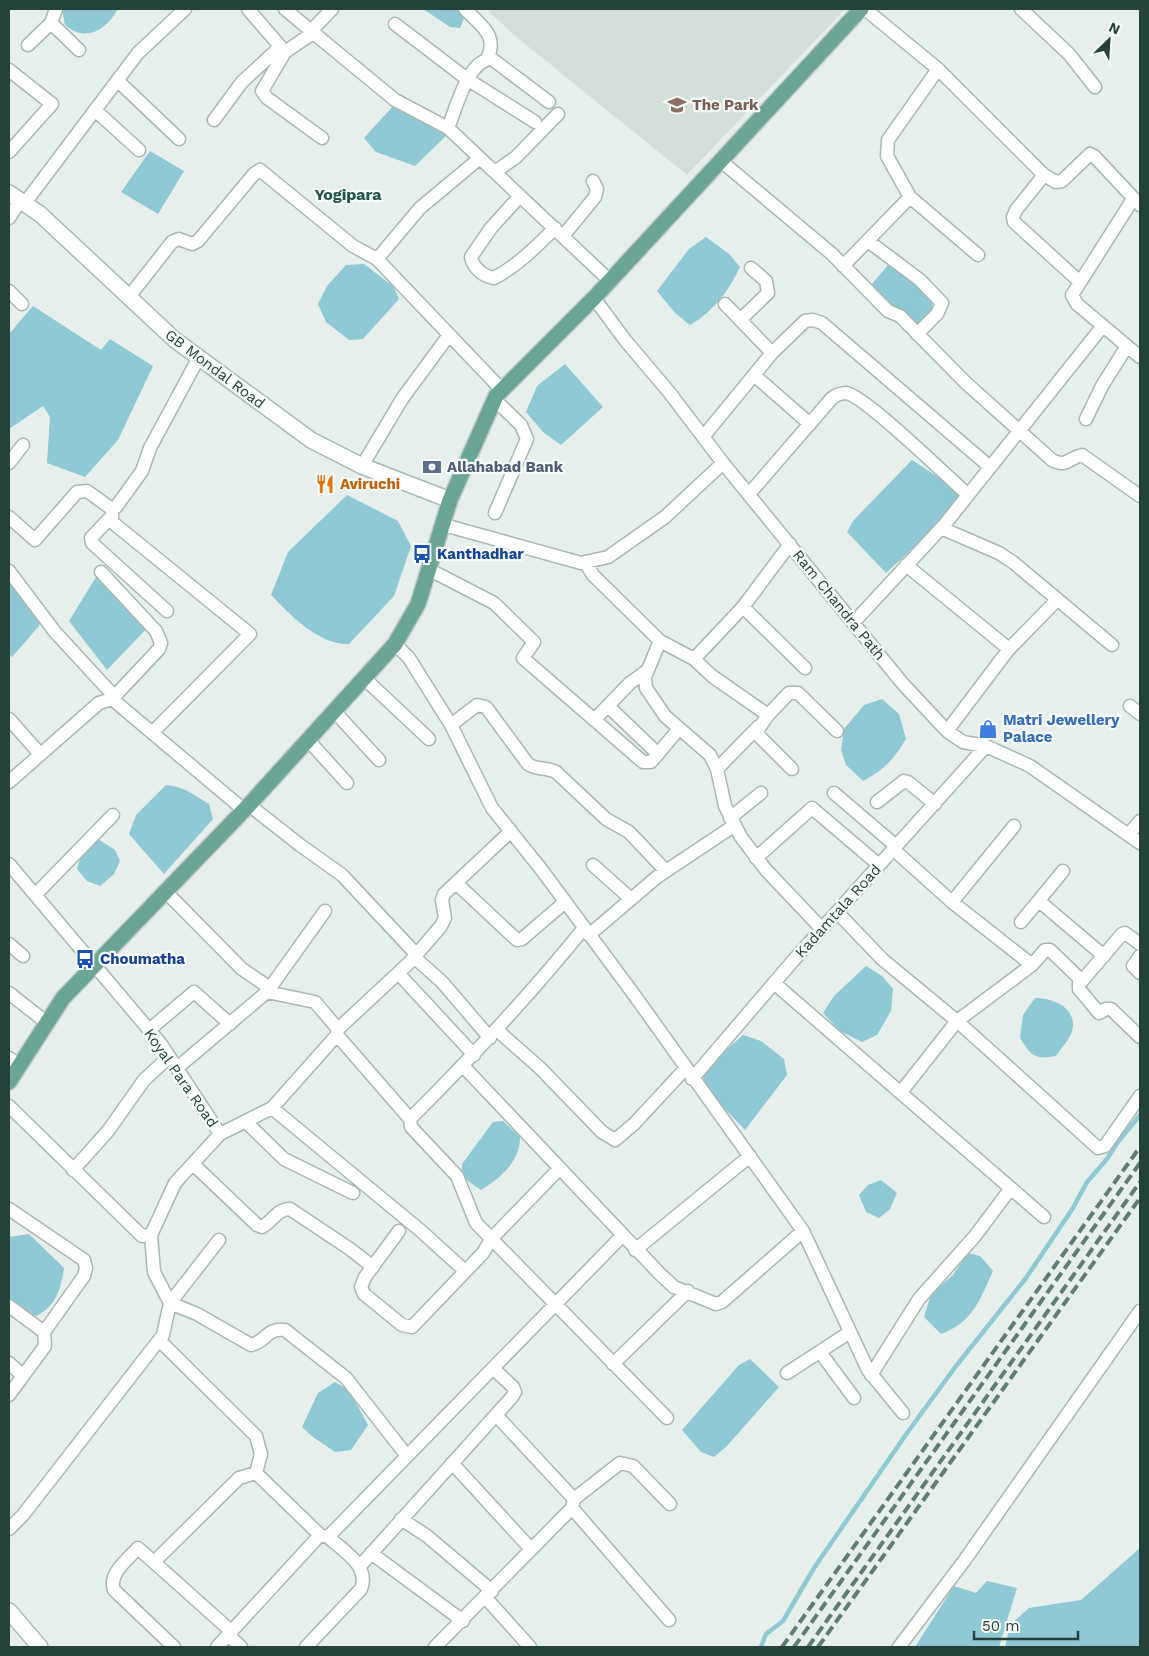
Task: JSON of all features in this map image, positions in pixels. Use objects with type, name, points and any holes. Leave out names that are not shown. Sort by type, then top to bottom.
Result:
[{"type":"main road","points":[[9,1082],[14,1062],[47,1023],[63,998],[247,808],[394,644],[418,604],[444,525],[450,500],[498,395],[594,298],[863,9]]},
{"type":"street","points":[[28,45],[51,23],[56,9]]},
{"type":"street","points":[[9,218],[18,199],[96,110],[138,54],[185,9]]},
{"type":"street","points":[[248,9],[282,49]]},
{"type":"street","points":[[285,9],[395,100],[448,128],[610,281]]},
{"type":"street","points":[[214,120],[242,82],[282,49],[313,33],[332,9]]},
{"type":"street","points":[[465,9],[490,35],[492,50],[487,59]]},
{"type":"street","points":[[863,9],[938,69],[1044,175],[1056,182],[1062,181],[1090,154],[1137,202],[1072,295],[1074,300],[1102,327],[1140,356]]},
{"type":"street","points":[[1021,9],[1069,54],[1095,87]]},
{"type":"street","points":[[51,23],[79,50]]},
{"type":"street","points":[[395,24],[467,79],[535,122]]},
{"type":"street","points":[[282,49],[262,91],[267,98],[322,138]]},
{"type":"street","points":[[448,128],[467,79],[481,62],[487,59],[492,59],[549,102]]},
{"type":"street","points":[[938,69],[888,140],[887,156],[910,197],[978,256]]},
{"type":"street","points":[[9,70],[52,104],[9,152]]},
{"type":"street","points":[[118,81],[180,139]]},
{"type":"street","points":[[96,110],[139,150]]},
{"type":"street","points":[[495,172],[516,156],[558,114]]},
{"type":"street","points":[[378,259],[420,208],[480,158]]},
{"type":"street","points":[[721,161],[843,266],[888,311],[900,316],[1018,432],[1060,464],[1082,455],[1140,495]]},
{"type":"street","points":[[128,298],[172,242],[179,239],[192,244],[198,241],[254,174],[260,170],[265,172],[285,192],[353,246],[378,259],[450,334],[521,425],[527,439],[495,513]]},
{"type":"street","points":[[1044,175],[1016,210],[1013,217],[1014,222],[1080,282]]},
{"type":"street","points":[[520,196],[491,228],[471,256],[472,263],[486,276],[494,278],[501,274],[559,232],[595,197],[597,189],[593,181]]},
{"type":"street","points":[[843,266],[910,197]]},
{"type":"street","name":"GB Mondal Road","points":[[18,199],[40,214],[128,298],[198,358],[311,440],[362,466],[450,500]]},
{"type":"street","points":[[868,241],[920,280],[942,303],[937,314],[917,334]]},
{"type":"street","points":[[740,320],[768,294],[766,281],[751,268]]},
{"type":"street","points":[[9,291],[22,304]]},
{"type":"street","name":"Ram Chandra Path","points":[[594,298],[625,340],[670,392],[723,463],[903,684],[947,731],[963,742],[986,746],[1030,766],[1140,843]]},
{"type":"street","points":[[725,304],[772,353]]},
{"type":"street","points":[[703,437],[772,353],[805,321],[813,320],[822,324],[990,467]]},
{"type":"street","points":[[854,622],[941,528],[1102,327]]},
{"type":"street","points":[[362,466],[402,399],[450,334]]},
{"type":"street","points":[[1086,419],[1102,386],[1127,346]]},
{"type":"street","points":[[167,610],[92,543],[91,538],[142,471],[150,448],[198,358]]},
{"type":"street","points":[[754,375],[810,424]]},
{"type":"street","points":[[749,494],[838,394],[846,393],[854,396],[876,411],[968,495]]},
{"type":"street","points":[[9,463],[23,445]]},
{"type":"street","points":[[444,525],[581,564],[608,557],[665,517],[723,463]]},
{"type":"street","points":[[9,517],[35,540],[77,492],[87,491],[111,514],[112,522],[250,634],[152,733]]},
{"type":"street","points":[[941,528],[999,552],[1112,645]]},
{"type":"street","points":[[694,659],[743,607],[790,544]]},
{"type":"street","points":[[586,562],[593,575],[660,641],[694,659],[712,676],[768,715]]},
{"type":"street","points":[[906,565],[1009,649]]},
{"type":"street","points":[[430,570],[494,603],[534,642],[523,658],[642,762],[651,762],[678,730]]},
{"type":"street","points":[[9,571],[54,632],[113,698],[152,733],[247,808],[342,874],[415,956],[493,1034]]},
{"type":"street","points":[[9,782],[99,703],[113,698],[159,649],[161,643],[156,631],[101,572]]},
{"type":"street","points":[[947,731],[1009,649],[1057,600]]},
{"type":"street","points":[[743,607],[805,668]]},
{"type":"street","points":[[660,641],[645,677],[646,688],[665,716],[678,730],[710,755],[716,769],[725,806],[756,858],[822,929]]},
{"type":"street","points":[[394,644],[409,658],[451,725],[492,808],[587,931],[688,1074],[750,1156],[803,1231],[871,1375],[903,1413]]},
{"type":"street","points":[[594,720],[630,683],[648,670]]},
{"type":"street","points":[[364,678],[429,739]]},
{"type":"street","points":[[716,769],[789,693],[798,693],[837,731]]},
{"type":"street","points":[[451,725],[478,705],[486,707],[528,764],[533,768],[546,768],[556,772],[606,819],[629,832],[666,871]]},
{"type":"street","points":[[608,706],[658,754]]},
{"type":"street","points":[[1130,706],[1140,714]]},
{"type":"street","points":[[335,712],[379,760]]},
{"type":"street","points":[[9,719],[40,754]]},
{"type":"street","points":[[758,727],[760,737],[792,769]]},
{"type":"street","points":[[309,741],[347,783]]},
{"type":"street","name":"Kadamtala Road","points":[[493,1034],[540,1068],[602,1132],[615,1140],[688,1074],[774,984],[986,746]]},
{"type":"street","points":[[877,802],[904,781],[908,782],[935,804]]},
{"type":"street","points":[[410,1119],[474,1055],[587,931],[733,822],[761,792]]},
{"type":"street","points":[[834,793],[952,902],[1032,965]]},
{"type":"street","points":[[756,858],[812,808],[879,865]]},
{"type":"street","points":[[34,895],[113,815]]},
{"type":"street","points":[[1128,834],[1140,821]]},
{"type":"street","points":[[952,902],[1014,826]]},
{"type":"street","points":[[220,1134],[272,1108],[338,1032],[415,956],[441,926],[445,918],[442,900],[444,894],[511,832]]},
{"type":"street","points":[[593,865],[631,899]]},
{"type":"street","points":[[1021,922],[1063,871]]},
{"type":"street","name":"Koyal Para Road","points":[[11,872],[34,895],[149,1030],[177,1068],[220,1134],[175,1183],[152,1234],[154,1272],[170,1303]]},
{"type":"street","points":[[456,882],[517,940],[522,939],[565,902]]},
{"type":"street","points":[[166,892],[231,959],[268,990],[315,1002],[410,1119],[411,1127],[457,1176],[476,1223],[666,1418]]},
{"type":"street","points":[[1039,901],[1104,956]]},
{"type":"street","points":[[177,1068],[268,990],[325,911]]},
{"type":"street","points":[[837,912],[882,960],[957,1021],[1098,1148],[1105,1146],[1140,1096]]},
{"type":"street","points":[[1079,980],[1084,980],[1124,933],[1140,947],[1133,966],[1140,973]]},
{"type":"street","points":[[9,944],[23,956]]},
{"type":"street","points":[[901,1092],[957,1021],[1032,965],[1048,949],[1079,980],[1079,988],[1098,1014],[1106,1009],[1110,1009],[1139,1033]]},
{"type":"street","points":[[398,973],[474,1055]]},
{"type":"street","points":[[774,984],[1044,1217]]},
{"type":"street","points":[[149,1030],[194,992],[230,1024]]},
{"type":"street","points":[[9,993],[47,1023]]},
{"type":"street","points":[[73,1170],[108,1131],[144,1080],[169,1057]]},
{"type":"street","points":[[463,1066],[635,1250],[674,1287],[688,1291],[709,1302],[716,1304],[722,1302],[803,1231]]},
{"type":"street","points":[[9,1106],[142,1236],[152,1234]]},
{"type":"street","points":[[272,1108],[421,1231],[465,1271]]},
{"type":"street","points":[[246,1122],[284,1158],[353,1193]]},
{"type":"street","points":[[635,1250],[750,1156]]},
{"type":"street","points":[[193,1164],[257,1225],[262,1227],[269,1223],[277,1213],[290,1209],[350,1249],[372,1267]]},
{"type":"street","points":[[398,1231],[372,1267],[361,1287],[364,1294],[402,1325],[412,1327],[483,1253],[492,1238],[559,1169]]},
{"type":"street","points":[[871,1375],[919,1300],[975,1236],[1011,1188]]},
{"type":"street","points":[[9,1209],[84,1260],[86,1268],[84,1276],[44,1332],[45,1346],[9,1395]]},
{"type":"street","points":[[217,1647],[324,1536],[494,1369],[622,1236]]},
{"type":"street","points":[[9,1529],[23,1515],[163,1335],[170,1303],[219,1240]]},
{"type":"street","points":[[613,1364],[688,1291]]},
{"type":"street","points":[[170,1303],[197,1314],[251,1345],[259,1343],[268,1333],[277,1329],[285,1330],[346,1378],[407,1456]]},
{"type":"street","points":[[9,1306],[44,1332]]},
{"type":"street","points":[[899,1647],[964,1561],[1140,1311]]},
{"type":"street","points":[[788,1373],[850,1332]]},
{"type":"street","points":[[159,1340],[256,1436],[261,1454],[256,1473]]},
{"type":"street","points":[[820,1352],[854,1398]]},
{"type":"street","points":[[9,1364],[23,1376]]},
{"type":"street","points":[[360,1566],[515,1392],[494,1369]]},
{"type":"street","points":[[496,1415],[573,1503],[669,1620]]},
{"type":"street","points":[[452,1463],[530,1548]]},
{"type":"street","points":[[436,1647],[489,1594],[573,1503],[620,1464],[626,1463],[633,1466],[670,1504]]},
{"type":"street","points":[[256,1473],[324,1536],[360,1566],[364,1576],[361,1589],[306,1647]]},
{"type":"street","points":[[154,1562],[239,1478],[256,1473]]},
{"type":"street","points":[[401,1519],[427,1536],[489,1594],[530,1647]]},
{"type":"street","points":[[174,1647],[114,1590],[111,1583],[112,1577],[138,1548],[230,1634],[241,1647]]},
{"type":"street","points":[[371,1553],[462,1621]]},
{"type":"street","points":[[9,1610],[40,1647]]},
{"type":"shaded area","name":"The Park","points":[[486,9],[845,9],[687,175],[514,35]]},
{"type":"water","points":[[62,9],[118,9],[108,23],[95,32],[80,33],[65,25]]},
{"type":"water","points":[[423,9],[468,9],[460,28],[450,27]]},
{"type":"water","points":[[394,105],[447,135],[415,166],[376,152],[364,138]]},
{"type":"water","points":[[150,151],[184,171],[158,214],[121,192]]},
{"type":"water","points":[[706,237],[729,254],[740,267],[720,300],[706,314],[690,325],[675,313],[657,291],[689,249]]},
{"type":"water","points":[[364,264],[394,287],[399,299],[363,339],[349,340],[326,322],[318,304],[327,286],[346,265]]},
{"type":"water","points":[[888,265],[931,295],[933,309],[917,328],[871,285]]},
{"type":"water","points":[[33,306],[101,350],[110,339],[153,366],[118,440],[85,477],[47,463],[50,417],[43,406],[9,429],[9,334]]},
{"type":"water","points":[[565,364],[603,407],[561,445],[543,432],[526,412],[537,386]]},
{"type":"water","points":[[912,460],[961,492],[939,524],[886,573],[847,532],[853,521]]},
{"type":"water","points":[[347,495],[398,521],[411,546],[394,596],[349,644],[327,640],[316,634],[296,620],[271,595],[288,552]]},
{"type":"water","points":[[101,569],[152,623],[107,670],[69,621]]},
{"type":"water","points":[[9,573],[42,610],[39,626],[12,657],[9,655]]},
{"type":"water","points":[[882,699],[899,714],[906,739],[888,763],[877,773],[863,781],[846,765],[841,750],[844,729],[864,705]]},
{"type":"water","points":[[166,785],[183,789],[209,804],[213,819],[164,874],[129,834],[136,815]]},
{"type":"water","points":[[98,839],[115,850],[120,861],[114,874],[100,886],[87,881],[77,869],[83,850]]},
{"type":"water","points":[[866,966],[882,976],[893,989],[891,1011],[877,1035],[862,1042],[840,1031],[823,1013],[834,996]]},
{"type":"water","points":[[1035,998],[1047,999],[1060,1004],[1069,1012],[1072,1018],[1073,1029],[1056,1056],[1038,1057],[1034,1055],[1027,1049],[1020,1038],[1023,1015]]},
{"type":"water","points":[[743,1035],[761,1041],[784,1059],[787,1075],[745,1130],[709,1092],[703,1077],[726,1050]]},
{"type":"water","points":[[503,1121],[520,1137],[517,1154],[502,1175],[481,1190],[462,1177],[462,1164],[493,1122]]},
{"type":"water","points":[[881,1180],[897,1193],[890,1209],[879,1218],[866,1212],[859,1195],[868,1185]]},
{"type":"water","points":[[29,1234],[64,1268],[61,1283],[53,1302],[36,1316],[27,1312],[9,1298],[9,1237]]},
{"type":"water","points":[[968,1253],[980,1256],[993,1271],[979,1301],[968,1317],[960,1324],[941,1334],[924,1317],[931,1294],[952,1276]]},
{"type":"water","points":[[750,1359],[779,1387],[727,1446],[714,1457],[701,1452],[682,1430],[739,1365]]},
{"type":"water","points":[[335,1382],[349,1390],[368,1425],[351,1450],[335,1452],[302,1427],[318,1393]]},
{"type":"water","points":[[1140,1548],[1140,1647],[1005,1647],[1010,1625],[1029,1608],[1081,1600]]},
{"type":"water","points":[[987,1581],[1017,1588],[999,1647],[915,1647],[954,1586],[976,1593]]},
{"type":"waterway","points":[[761,1647],[766,1634],[783,1621],[814,1568],[907,1433],[956,1366],[1026,1278],[1073,1208],[1087,1182],[1140,1115]]},
{"type":"railway","points":[[782,1647],[1140,1147]]},
{"type":"railway","points":[[794,1647],[1140,1163]]},
{"type":"railway","points":[[808,1647],[1140,1182]]},
{"type":"railway","points":[[818,1647],[1140,1198]]},
{"type":"place","name":"The Park","points":[[677,105]]},
{"type":"place","name":"Allahabad Bank","points":[[432,467]]},
{"type":"place","name":"Aviruchi","points":[[325,484]]},
{"type":"place","name":"Kanthadhar","points":[[422,554]]},
{"type":"place","name":"Matri Jewellery Palace","points":[[988,729]]},
{"type":"place","name":"Choumatha","points":[[85,959]]},
{"type":"district","name":"Yogipara","points":[[348,194]]}]
